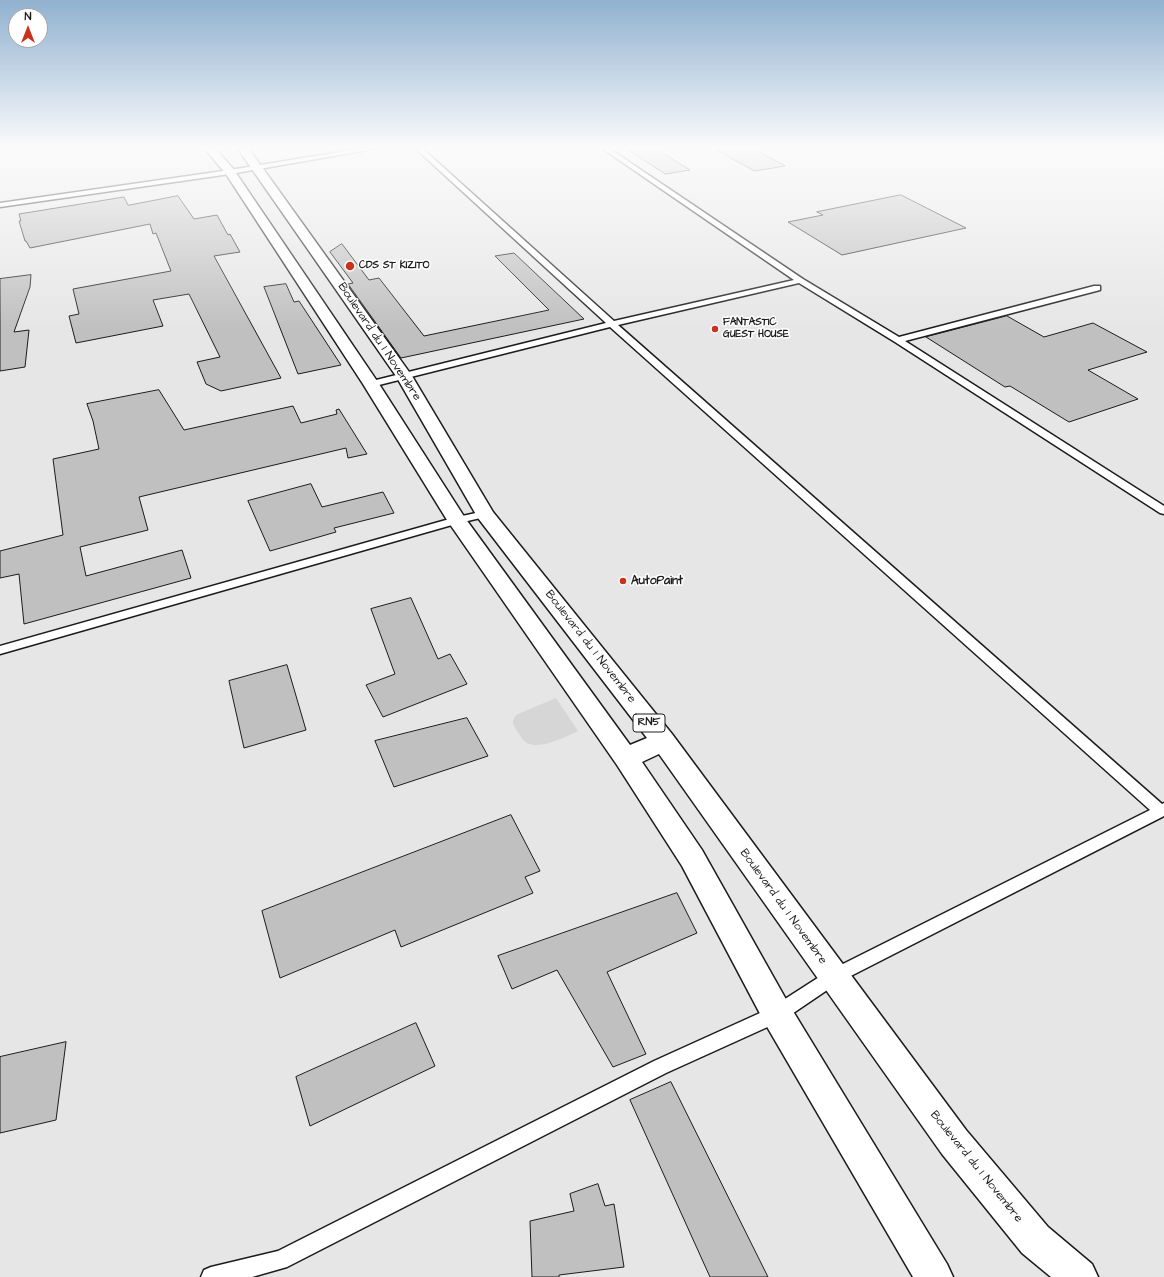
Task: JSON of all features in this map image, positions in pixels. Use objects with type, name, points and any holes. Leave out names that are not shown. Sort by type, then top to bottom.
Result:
[{"type":"main road","points":[[254,209],[371,384],[457,520],[626,758],[692,858],[777,1014],[934,1277]]},
{"type":"main road","name":"Boulevard du 1 Novembre","points":[[286,209],[404,376],[485,514],[663,741],[954,1142],[1035,1240],[1080,1277]]},
{"type":"main road","points":[[288,259],[318,254]]},
{"type":"main road","points":[[626,758],[663,741]]},
{"type":"lane","points":[[211,1277],[280,1260],[653,1071],[777,1014],[833,977],[1162,810],[612,324],[485,209]]},
{"type":"lane","points":[[694,209],[800,281],[898,340],[1164,511]]},
{"type":"lane","points":[[371,384],[612,324],[800,281]]},
{"type":"lane","points":[[898,340],[1097,288]]},
{"type":"lane","points":[[0,650],[457,520],[485,514]]},
{"type":"shaded area","points":[[0,209],[1164,209],[1164,1277],[0,1277]]},
{"type":"shaded area","points":[[556,698],[578,731],[546,744],[533,745],[527,743],[522,739],[514,727],[514,717]]},
{"type":"building","points":[[52,209],[187,209],[194,219],[217,215],[228,235],[230,234],[240,252],[214,256],[281,378],[221,391],[206,384],[197,362],[220,357],[189,294],[153,300],[163,326],[76,343],[69,316],[79,314],[73,289],[171,271],[156,233],[153,234],[150,224],[30,248],[25,241],[19,221],[21,221],[19,214]]},
{"type":"building","points":[[834,209],[928,209],[966,228],[842,255],[788,222],[823,215],[817,212]]},
{"type":"building","points":[[342,244],[369,280],[379,278],[424,336],[549,310],[495,256],[514,253],[584,319],[401,358],[348,284],[353,283],[330,252]]},
{"type":"building","points":[[31,275],[30,287],[14,332],[29,330],[25,367],[0,371],[0,279]]},
{"type":"building","points":[[286,284],[294,302],[299,301],[341,365],[298,374],[264,287]]},
{"type":"building","points":[[1007,316],[1044,337],[1093,323],[1147,352],[1088,370],[1138,399],[1069,422],[1010,386],[1005,387],[926,337]]},
{"type":"building","points":[[159,390],[184,430],[293,406],[301,423],[337,414],[336,410],[339,409],[367,454],[348,458],[346,448],[139,497],[148,530],[80,547],[86,576],[182,550],[191,578],[24,624],[19,574],[0,578],[0,551],[63,535],[53,459],[99,449],[93,421],[87,404]]},
{"type":"building","points":[[311,484],[322,507],[383,492],[394,513],[334,528],[336,532],[270,551],[248,501]]},
{"type":"building","points":[[411,598],[438,659],[450,654],[467,684],[383,717],[366,685],[395,674],[371,609]]},
{"type":"building","points":[[287,665],[306,730],[244,748],[229,681]]},
{"type":"building","points":[[467,718],[488,756],[394,787],[375,741]]},
{"type":"building","points":[[511,815],[540,871],[525,877],[533,893],[401,947],[395,930],[280,978],[262,911]]},
{"type":"building","points":[[677,893],[697,933],[607,972],[646,1054],[613,1067],[557,970],[512,989],[498,956]]},
{"type":"building","points":[[416,1023],[435,1066],[310,1126],[296,1077]]},
{"type":"building","points":[[66,1042],[56,1120],[0,1133],[0,1057]]},
{"type":"building","points":[[671,1082],[768,1277],[710,1277],[630,1100]]},
{"type":"building","points":[[598,1184],[605,1206],[614,1204],[624,1267],[559,1275],[559,1277],[532,1277],[530,1221],[574,1211],[570,1194]]},
{"type":"place","name":"CDS ST KIZITO","points":[[350,266]]},
{"type":"place","name":"FANTASTIC GUEST HOUSE","points":[[715,329]]},
{"type":"place","name":"AutoPaint","points":[[623,581]]}]
